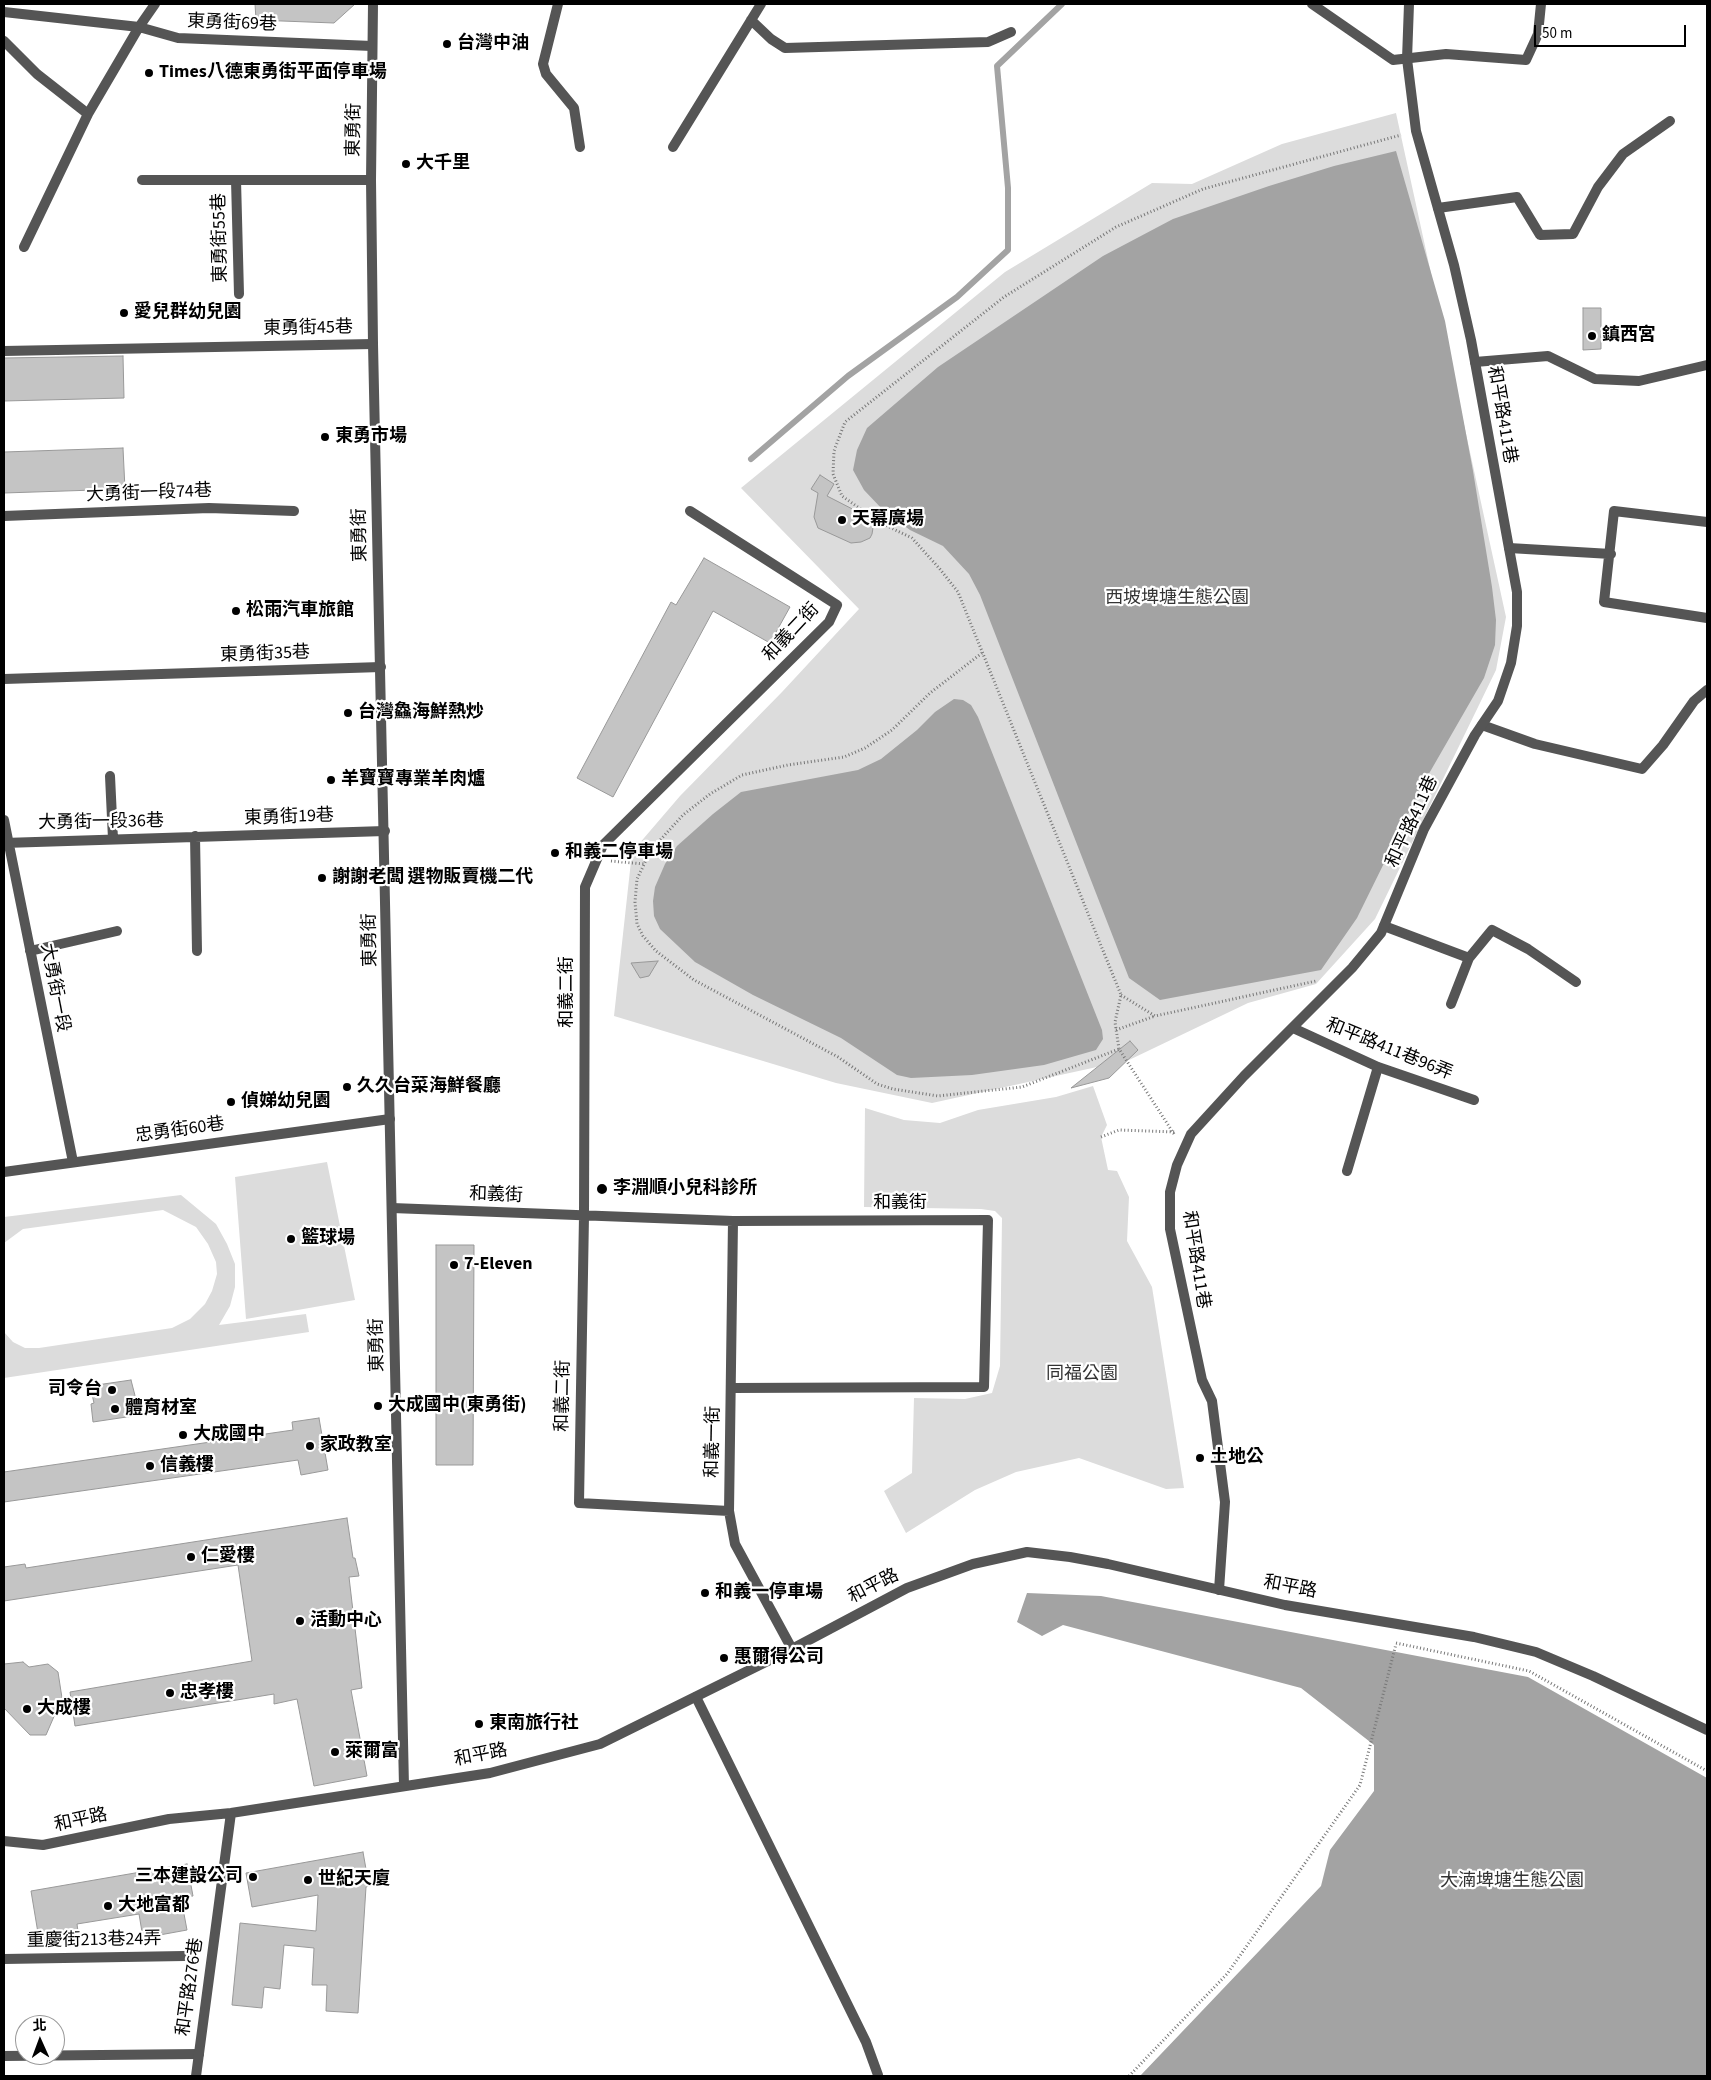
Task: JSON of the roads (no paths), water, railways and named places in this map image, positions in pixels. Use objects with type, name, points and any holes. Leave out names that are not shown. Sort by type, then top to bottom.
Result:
[{"type":"street","points":[[24,247],[88,114],[139,26],[155,4]]},
{"type":"street","name":"東勇街","points":[[373,4],[371,180],[373,344],[385,831],[404,1786]]},
{"type":"street","points":[[558,4],[543,64],[546,74],[574,108],[580,147]]},
{"type":"street","points":[[673,147],[760,4]]},
{"type":"street","points":[[1312,4],[1393,60],[1407,60],[1446,54],[1526,60],[1538,34],[1541,4]]},
{"type":"street","name":"和平路411巷","points":[[1219,1590],[1225,1502],[1212,1401],[1202,1380],[1170,1229],[1170,1192],[1177,1166],[1191,1134],[1244,1076],[1352,968],[1381,933],[1424,830],[1482,725],[1498,701],[1511,662],[1517,626],[1517,592],[1475,362],[1454,265],[1416,131],[1407,60],[1409,4]]},
{"type":"street","name":"東勇街69巷","points":[[4,12],[139,26],[178,38],[372,46]]},
{"type":"street","points":[[750,20],[771,39],[785,48],[988,42],[1011,32]]},
{"type":"street","points":[[4,41],[37,74],[88,114]]},
{"type":"street","points":[[1438,208],[1517,197],[1540,235],[1573,234],[1598,186],[1624,154],[1670,121]]},
{"type":"street","name":"東勇街55巷","points":[[142,180],[371,180]]},
{"type":"street","name":"東勇街55巷","points":[[236,180],[239,294]]},
{"type":"street","name":"東勇街45巷","points":[[4,351],[373,344]]},
{"type":"street","points":[[1475,362],[1548,356],[1595,379],[1639,381],[1707,365]]},
{"type":"street","name":"大勇街一段74巷","points":[[4,516],[208,508],[294,511]]},
{"type":"street","name":"和義二街","points":[[690,511],[837,605],[829,622],[603,845],[585,887],[584,1216],[578,1503],[729,1511]]},
{"type":"street","points":[[1707,522],[1614,511],[1604,602],[1707,618]]},
{"type":"street","points":[[1509,548],[1610,554]]},
{"type":"street","name":"東勇街35巷","points":[[4,679],[381,668]]},
{"type":"street","points":[[1482,725],[1535,744],[1642,769],[1664,745],[1694,701],[1707,690]]},
{"type":"street","points":[[110,776],[113,839]]},
{"type":"street","name":"大勇街一段","points":[[4,820],[6,842],[73,1162]]},
{"type":"street","name":"東勇街19巷","points":[[195,836],[385,831]]},
{"type":"street","points":[[195,836],[197,950]]},
{"type":"street","name":"大勇街一段36巷","points":[[6,842],[195,836]]},
{"type":"street","points":[[1384,926],[1469,958]]},
{"type":"street","points":[[1451,1004],[1469,958],[1492,930],[1528,949],[1576,982]]},
{"type":"street","points":[[30,951],[117,931]]},
{"type":"street","name":"和平路411巷96弄","points":[[1294,1028],[1378,1067],[1474,1100]]},
{"type":"street","points":[[1347,1171],[1378,1067]]},
{"type":"street","name":"忠勇街60巷","points":[[4,1172],[390,1119]]},
{"type":"street","name":"和義街","points":[[392,1208],[734,1221],[988,1220],[984,1387],[732,1388]]},
{"type":"street","name":"和義一街","points":[[734,1221],[729,1511],[734,1544],[792,1649]]},
{"type":"street","name":"和平路","points":[[4,1841],[43,1845],[169,1819],[231,1813],[490,1773],[600,1744],[792,1649],[907,1588],[973,1564],[1027,1552],[1070,1556],[1285,1605],[1474,1637],[1536,1652],[1593,1676],[1707,1730]]},
{"type":"street","points":[[696,1697],[866,2042],[878,2075]]},
{"type":"street","name":"和平路276巷","points":[[196,2076],[231,1813]]},
{"type":"street","name":"重慶街213巷24弄","points":[[4,1959],[184,1956]]},
{"type":"street","points":[[4,2056],[199,2054]]},
{"type":"waterway","points":[[751,459],[848,376],[957,297],[1008,250],[1008,188],[997,66],[1062,4]]},
{"type":"place","name":"台灣中油","points":[[447,44]]},
{"type":"place","name":"Times八德東勇街平面停車場","points":[[149,73]]},
{"type":"place","name":"大千里","points":[[406,164]]},
{"type":"place","name":"愛兒群幼兒園","points":[[124,313]]},
{"type":"place","name":"鎮西宮","points":[[1592,336]]},
{"type":"place","name":"東勇市場","points":[[325,437]]},
{"type":"place","name":"天幕廣場","points":[[842,520]]},
{"type":"place","name":"松雨汽車旅館","points":[[236,611]]},
{"type":"place","name":"台灣鱻海鮮熱炒","points":[[348,713]]},
{"type":"place","name":"羊寶寶專業羊肉爐","points":[[331,780]]},
{"type":"place","name":"和義二停車場","points":[[555,853]]},
{"type":"place","name":"謝謝老闆 選物販賣機二代","points":[[322,878]]},
{"type":"place","name":"久久台菜海鮮餐廳","points":[[347,1087]]},
{"type":"place","name":"偵娣幼兒園","points":[[231,1102]]},
{"type":"place","name":"李淵順小兒科診所","points":[[602,1189]]},
{"type":"place","name":"籃球場","points":[[291,1239]]},
{"type":"place","name":"7-Eleven","points":[[454,1265]]},
{"type":"place","name":"司令台","points":[[112,1390]]},
{"type":"place","name":"大成國中(東勇街)","points":[[378,1406]]},
{"type":"place","name":"體育材室","points":[[115,1409]]},
{"type":"place","name":"大成國中","points":[[183,1435]]},
{"type":"place","name":"家政教室","points":[[310,1446]]},
{"type":"place","name":"土地公","points":[[1200,1458]]},
{"type":"place","name":"信義樓","points":[[150,1466]]},
{"type":"place","name":"仁愛樓","points":[[191,1557]]},
{"type":"place","name":"和義一停車場","points":[[705,1593]]},
{"type":"place","name":"活動中心","points":[[300,1621]]},
{"type":"place","name":"惠爾得公司","points":[[724,1658]]},
{"type":"place","name":"忠孝樓","points":[[170,1693]]},
{"type":"place","name":"大成樓","points":[[27,1709]]},
{"type":"place","name":"東南旅行社","points":[[479,1724]]},
{"type":"place","name":"萊爾富","points":[[335,1752]]},
{"type":"place","name":"三本建設公司","points":[[253,1877]]},
{"type":"place","name":"世紀天廈","points":[[308,1880]]},
{"type":"place","name":"大地富都","points":[[108,1906]]},
{"type":"park label","name":"西坡埤塘生態公園","points":[[1177,599]]},
{"type":"park label","name":"同福公園","points":[[1082,1375]]},
{"type":"park label","name":"大湳埤塘生態公園","points":[[1512,1882]]}]
